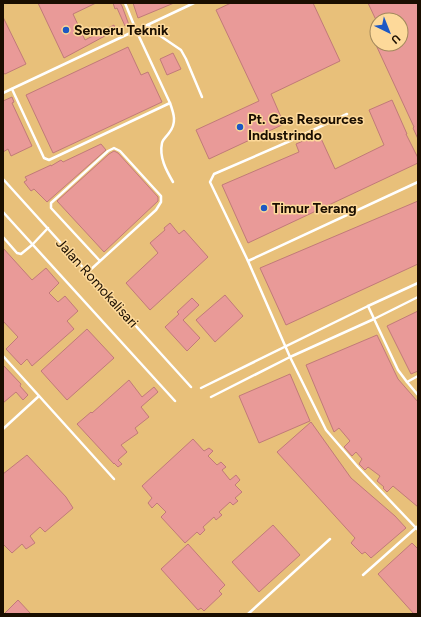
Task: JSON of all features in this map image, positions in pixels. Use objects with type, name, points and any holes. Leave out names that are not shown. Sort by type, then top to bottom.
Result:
[{"type":"lane","points":[[125,3],[175,115],[173,127],[162,142],[161,155],[167,172],[173,182]]},
{"type":"lane","points":[[3,93],[194,3]]},
{"type":"lane","points":[[148,24],[156,33],[181,50],[202,97]]},
{"type":"lane","points":[[12,89],[44,158],[49,160],[170,103]]},
{"type":"lane","points":[[347,114],[214,174],[210,182],[248,261],[290,357],[326,430],[358,467],[417,528],[362,575]]},
{"type":"lane","points":[[88,272],[156,210],[161,202],[161,196],[120,151],[114,148],[108,151],[51,203],[51,208],[100,261]]},
{"type":"lane","name":"Jalan Romokalisari","points":[[3,178],[192,387]]},
{"type":"lane","points":[[248,261],[418,182]]},
{"type":"lane","name":"Jalan Romokalisari","points":[[3,212],[175,401]]},
{"type":"lane","points":[[3,237],[19,254],[32,245],[48,228]]},
{"type":"lane","points":[[201,388],[418,283]]},
{"type":"lane","points":[[211,397],[290,357],[374,319],[418,297]]},
{"type":"lane","points":[[368,306],[398,370],[406,382],[418,395]]},
{"type":"lane","points":[[3,356],[114,479]]},
{"type":"lane","points":[[406,382],[418,376]]},
{"type":"lane","points":[[3,429],[39,396]]},
{"type":"lane","points":[[248,614],[330,539]]},
{"type":"shaded area","points":[[3,3],[418,3],[418,614],[3,614]]},
{"type":"building","name":"Semeru Teknik","points":[[38,3],[96,3],[73,14],[85,40],[114,25],[116,30],[64,58]]},
{"type":"building","points":[[113,3],[120,3],[129,25],[125,26],[117,8],[115,9]]},
{"type":"building","points":[[133,3],[174,3],[138,18]]},
{"type":"building","points":[[231,3],[313,3],[340,61],[271,94],[284,124],[209,159],[196,130],[259,101],[216,10]]},
{"type":"building","points":[[368,3],[418,3],[418,139],[413,128],[414,127],[379,52],[409,52],[409,12],[372,12]]},
{"type":"building","points":[[3,17],[26,64],[5,74],[3,73]]},
{"type":"building","points":[[128,47],[141,75],[148,72],[162,102],[53,153],[26,95]]},
{"type":"building","points":[[173,53],[181,69],[167,75],[160,59]]},
{"type":"building","points":[[12,97],[14,102],[12,103],[32,146],[11,156],[8,149],[3,152],[3,101]]},
{"type":"building","points":[[392,100],[418,158],[418,163],[248,243],[222,185],[299,152],[296,144],[319,134],[335,169],[384,145],[369,110]]},
{"type":"building","points":[[101,144],[106,150],[47,202],[34,189],[31,191],[24,182],[27,180],[25,177],[61,160],[63,162]]},
{"type":"building","points":[[114,151],[118,153],[158,197],[158,201],[104,252],[57,201]]},
{"type":"building","points":[[418,201],[418,264],[286,325],[260,268]]},
{"type":"building","points":[[170,223],[179,234],[184,230],[208,257],[150,310],[126,283],[158,253],[150,243],[165,230],[164,228]]},
{"type":"building","points":[[3,248],[32,280],[46,268],[59,283],[49,293],[58,302],[65,296],[78,311],[67,321],[74,329],[32,366],[27,359],[21,365],[6,349],[18,337],[3,321]]},
{"type":"building","points":[[225,295],[243,316],[215,342],[196,320]]},
{"type":"building","points":[[192,298],[199,305],[183,320],[200,338],[187,351],[165,327],[179,314],[177,312]]},
{"type":"building","points":[[418,311],[418,371],[411,374],[387,326]]},
{"type":"building","points":[[87,329],[114,358],[67,400],[41,371]]},
{"type":"building","points":[[377,335],[398,379],[418,402],[418,507],[393,486],[387,492],[377,481],[380,476],[368,467],[365,470],[359,464],[362,459],[356,452],[352,456],[344,447],[350,441],[339,428],[334,432],[306,365]]},
{"type":"building","points":[[3,365],[21,384],[20,386],[28,395],[23,400],[16,392],[3,403]]},
{"type":"building","points":[[290,374],[310,421],[259,443],[239,396]]},
{"type":"building","points":[[129,380],[142,397],[154,387],[158,392],[141,407],[149,417],[135,428],[138,433],[121,445],[127,452],[118,460],[122,464],[118,467],[77,424],[91,412],[92,413]]},
{"type":"building","points":[[311,422],[351,478],[395,516],[406,528],[371,558],[365,552],[362,554],[351,543],[355,538],[277,452]]},
{"type":"building","points":[[193,439],[204,451],[209,448],[213,451],[208,456],[217,465],[221,462],[226,467],[222,470],[230,480],[236,475],[240,480],[235,485],[242,492],[235,498],[238,501],[233,505],[230,502],[219,512],[222,515],[216,520],[214,517],[203,527],[205,530],[200,535],[197,532],[185,543],[161,517],[166,512],[157,503],[152,508],[148,503],[152,498],[142,486]]},
{"type":"building","points":[[27,455],[66,497],[73,508],[45,532],[40,527],[30,536],[35,543],[26,549],[22,544],[12,553],[3,544],[3,474]]},
{"type":"building","points":[[273,525],[300,555],[259,592],[232,562]]},
{"type":"building","points":[[412,543],[418,549],[418,614],[414,614],[378,574]]},
{"type":"building","points":[[188,544],[225,585],[219,591],[222,594],[204,611],[201,608],[198,610],[161,569]]},
{"type":"building","points":[[18,600],[31,614],[4,614]]},
{"type":"place","name":"Semeru Teknik","points":[[66,30]]},
{"type":"place","name":"Pt. Gas Resources Industrindo","points":[[240,127]]},
{"type":"place","name":"Timur Terang","points":[[264,208]]}]
